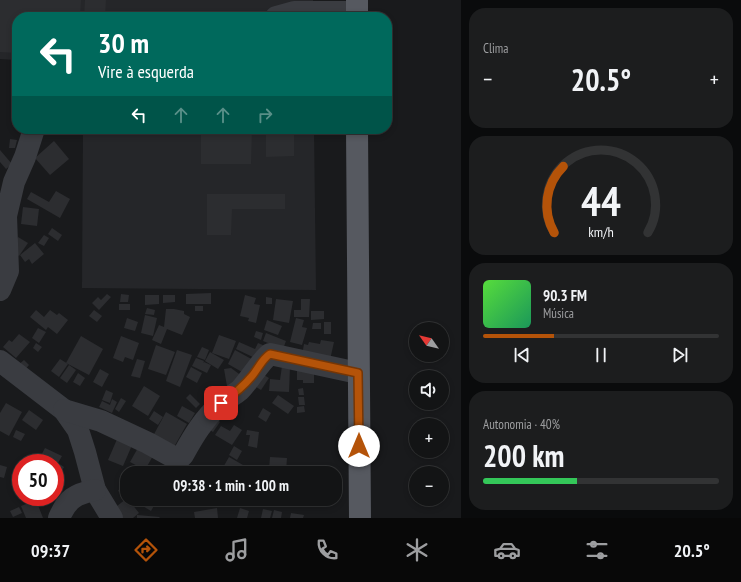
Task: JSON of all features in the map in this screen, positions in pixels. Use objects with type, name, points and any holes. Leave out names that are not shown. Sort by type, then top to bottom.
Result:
[{"type":"main road","points":[[357,134],[360,518]]},
{"type":"street","points":[[294,12],[356,10]]},
{"type":"street","points":[[0,290],[8,271],[6,216],[14,182],[25,157],[32,134]]},
{"type":"street","points":[[64,410],[101,421],[177,458],[183,455],[204,420],[221,403],[239,390],[270,354],[358,373]]},
{"type":"street","points":[[0,361],[64,410],[78,430],[95,490],[112,518]]},
{"type":"street","points":[[59,518],[61,512],[70,500],[80,493],[95,490]]},
{"type":"shaded area","points":[[0,0],[313,0],[313,12],[12,12],[12,60],[0,59]]},
{"type":"shaded area","points":[[83,134],[314,134],[316,290],[82,288]]},
{"type":"building","points":[[0,0],[81,0],[80,12],[12,12],[12,53],[0,52]]},
{"type":"building","points":[[85,0],[106,0],[105,12],[84,12]]},
{"type":"building","points":[[201,134],[252,134],[251,164],[201,164]]},
{"type":"building","points":[[266,134],[294,134],[294,156],[266,157]]},
{"type":"building","points":[[10,139],[17,140],[15,148],[9,148]]},
{"type":"building","points":[[54,141],[69,159],[50,175],[35,158]]},
{"type":"building","points":[[0,150],[12,164],[6,169],[0,162]]},
{"type":"building","points":[[56,191],[70,199],[60,218],[27,199],[31,192],[49,202]]},
{"type":"building","points":[[207,194],[285,194],[285,209],[232,209],[231,235],[207,235]]},
{"type":"building","points":[[23,207],[39,209],[37,226],[21,224]]},
{"type":"building","points":[[52,228],[62,235],[58,241],[48,234]]},
{"type":"building","points":[[44,235],[49,238],[44,246],[38,243]]},
{"type":"building","points":[[18,237],[28,243],[19,256],[9,250]]},
{"type":"building","points":[[35,243],[44,254],[32,264],[29,259],[25,262],[20,255]]},
{"type":"building","points":[[211,293],[211,304],[186,304],[186,294]]},
{"type":"building","points":[[107,294],[111,297],[99,310],[92,303],[98,297],[101,300]]},
{"type":"building","points":[[121,294],[129,295],[128,302],[120,302]]},
{"type":"building","points":[[145,295],[159,295],[159,304],[145,305]]},
{"type":"building","points":[[163,295],[175,295],[175,302],[163,303]]},
{"type":"building","points":[[245,295],[256,298],[254,304],[260,305],[256,323],[248,321],[249,318],[240,316]]},
{"type":"building","points":[[266,297],[272,298],[272,304],[266,304]]},
{"type":"building","points":[[276,299],[293,301],[289,323],[273,320]]},
{"type":"building","points":[[301,299],[310,299],[309,317],[294,317],[294,310],[301,310]]},
{"type":"building","points":[[119,304],[130,304],[130,310],[119,310]]},
{"type":"building","points":[[195,306],[203,306],[203,311],[195,311]]},
{"type":"building","points":[[147,308],[155,310],[154,315],[145,314]]},
{"type":"building","points":[[166,309],[184,311],[184,314],[190,317],[182,335],[167,329],[161,344],[152,340],[159,325],[164,327]]},
{"type":"building","points":[[36,310],[44,317],[50,310],[57,315],[59,313],[68,320],[57,334],[48,327],[46,330],[30,317]]},
{"type":"building","points":[[94,310],[102,316],[97,322],[89,316]]},
{"type":"building","points":[[311,311],[324,311],[324,319],[311,320]]},
{"type":"building","points":[[145,315],[157,318],[153,336],[141,333]]},
{"type":"building","points":[[127,318],[138,322],[135,331],[124,328]]},
{"type":"building","points":[[296,318],[304,320],[302,327],[307,328],[302,345],[290,342]]},
{"type":"building","points":[[267,320],[282,326],[278,335],[264,330]]},
{"type":"building","points":[[324,322],[331,322],[331,334],[324,334]]},
{"type":"building","points":[[313,323],[321,323],[321,329],[312,329]]},
{"type":"building","points":[[38,328],[46,332],[39,343],[32,338]]},
{"type":"building","points":[[256,331],[263,333],[261,340],[254,337]]},
{"type":"building","points":[[266,333],[286,341],[283,349],[263,341]]},
{"type":"building","points":[[19,334],[30,342],[16,358],[3,347],[9,340],[12,342]]},
{"type":"building","points":[[219,335],[236,341],[229,359],[212,353]]},
{"type":"building","points":[[81,336],[103,349],[89,375],[66,363]]},
{"type":"building","points":[[121,336],[139,343],[133,360],[125,357],[123,362],[113,358]]},
{"type":"building","points":[[321,340],[334,342],[330,360],[302,355],[304,344],[308,345],[309,342],[320,344]]},
{"type":"building","points":[[239,342],[255,349],[258,343],[265,346],[259,360],[236,349]]},
{"type":"building","points":[[36,343],[42,347],[38,352],[33,348]]},
{"type":"building","points":[[156,345],[175,352],[166,375],[148,369]]},
{"type":"building","points":[[202,347],[209,350],[205,360],[197,357]]},
{"type":"building","points":[[177,350],[192,355],[180,387],[166,381]]},
{"type":"building","points":[[235,350],[257,362],[249,376],[228,364]]},
{"type":"building","points":[[210,352],[224,360],[218,369],[205,361]]},
{"type":"building","points":[[196,358],[204,361],[203,363],[204,362],[211,365],[207,373],[192,366]]},
{"type":"building","points":[[60,359],[68,364],[59,377],[51,371]]},
{"type":"building","points":[[137,359],[145,361],[140,378],[131,376]]},
{"type":"building","points":[[24,360],[29,365],[23,372],[17,366]]},
{"type":"building","points":[[69,365],[76,370],[67,383],[60,378]]},
{"type":"building","points":[[282,366],[290,367],[289,392],[269,391],[270,379],[280,380]]},
{"type":"building","points":[[191,367],[202,373],[197,383],[186,377]]},
{"type":"building","points":[[231,368],[246,379],[228,392],[224,369]]},
{"type":"building","points":[[100,369],[109,374],[102,387],[93,382]]},
{"type":"building","points":[[297,370],[314,370],[314,383],[303,383],[303,380],[297,380]]},
{"type":"building","points":[[257,371],[269,378],[261,390],[253,385]]},
{"type":"building","points":[[78,373],[85,378],[80,386],[73,382]]},
{"type":"building","points":[[144,386],[160,396],[148,416],[132,406]]},
{"type":"building","points":[[303,388],[304,395],[299,395],[298,389]]},
{"type":"building","points":[[106,390],[113,393],[110,403],[102,400]]},
{"type":"building","points":[[190,394],[200,404],[196,408],[186,398]]},
{"type":"building","points":[[278,395],[294,406],[288,414],[272,403]]},
{"type":"building","points":[[298,397],[304,397],[305,405],[299,405]]},
{"type":"building","points":[[121,398],[126,401],[119,412],[115,409]]},
{"type":"building","points":[[112,399],[117,402],[112,413],[99,407],[102,401],[110,405]]},
{"type":"building","points":[[6,403],[22,412],[9,436],[0,431],[0,413]]},
{"type":"building","points":[[182,406],[195,413],[189,423],[177,416]]},
{"type":"building","points":[[304,406],[305,412],[297,413],[297,407]]},
{"type":"building","points":[[263,408],[271,413],[266,422],[258,417]]},
{"type":"building","points":[[29,410],[43,420],[36,430],[22,420]]},
{"type":"building","points":[[154,411],[163,417],[158,425],[149,419]]},
{"type":"building","points":[[166,412],[187,424],[174,447],[153,436]]},
{"type":"building","points":[[214,417],[220,422],[213,432],[207,428]]},
{"type":"building","points":[[234,425],[242,430],[232,445],[215,435],[221,426],[230,431]]},
{"type":"building","points":[[16,430],[25,434],[21,441],[13,437]]},
{"type":"building","points":[[247,430],[259,432],[257,448],[248,446],[250,435],[246,435]]},
{"type":"building","points":[[118,437],[133,443],[123,466],[108,460]]},
{"type":"building","points":[[139,446],[154,454],[147,466],[138,466],[130,462]]},
{"type":"building","points":[[234,446],[242,451],[237,460],[229,455]]},
{"type":"building","points":[[45,448],[58,454],[42,454]]},
{"type":"building","points":[[229,457],[243,465],[242,466],[224,466]]},
{"type":"building","points":[[270,457],[287,458],[286,466],[269,466]]},
{"type":"building","points":[[0,465],[7,467],[4,478],[0,477]]},
{"type":"building","points":[[120,504],[120,506],[134,506],[139,513],[133,518],[119,518],[112,510]]},
{"type":"building","points":[[21,506],[38,506],[43,518],[26,518]]},
{"type":"building","points":[[143,506],[154,506],[151,511]]},
{"type":"building","points":[[19,507],[22,513],[13,517],[10,511]]},
{"type":"building","points":[[217,508],[218,518],[195,518],[194,512]]},
{"type":"building","points":[[240,508],[249,511],[247,518],[237,518]]},
{"type":"building","points":[[263,509],[272,511],[270,518],[261,518]]},
{"type":"building","points":[[274,510],[282,512],[281,518],[272,518]]},
{"type":"building","points":[[291,513],[304,515],[303,518],[290,518]]},
{"type":"building","points":[[137,515],[160,517],[137,518]]},
{"type":"route","points":[[221,403],[239,390],[270,354],[358,373],[359,446]]}]
